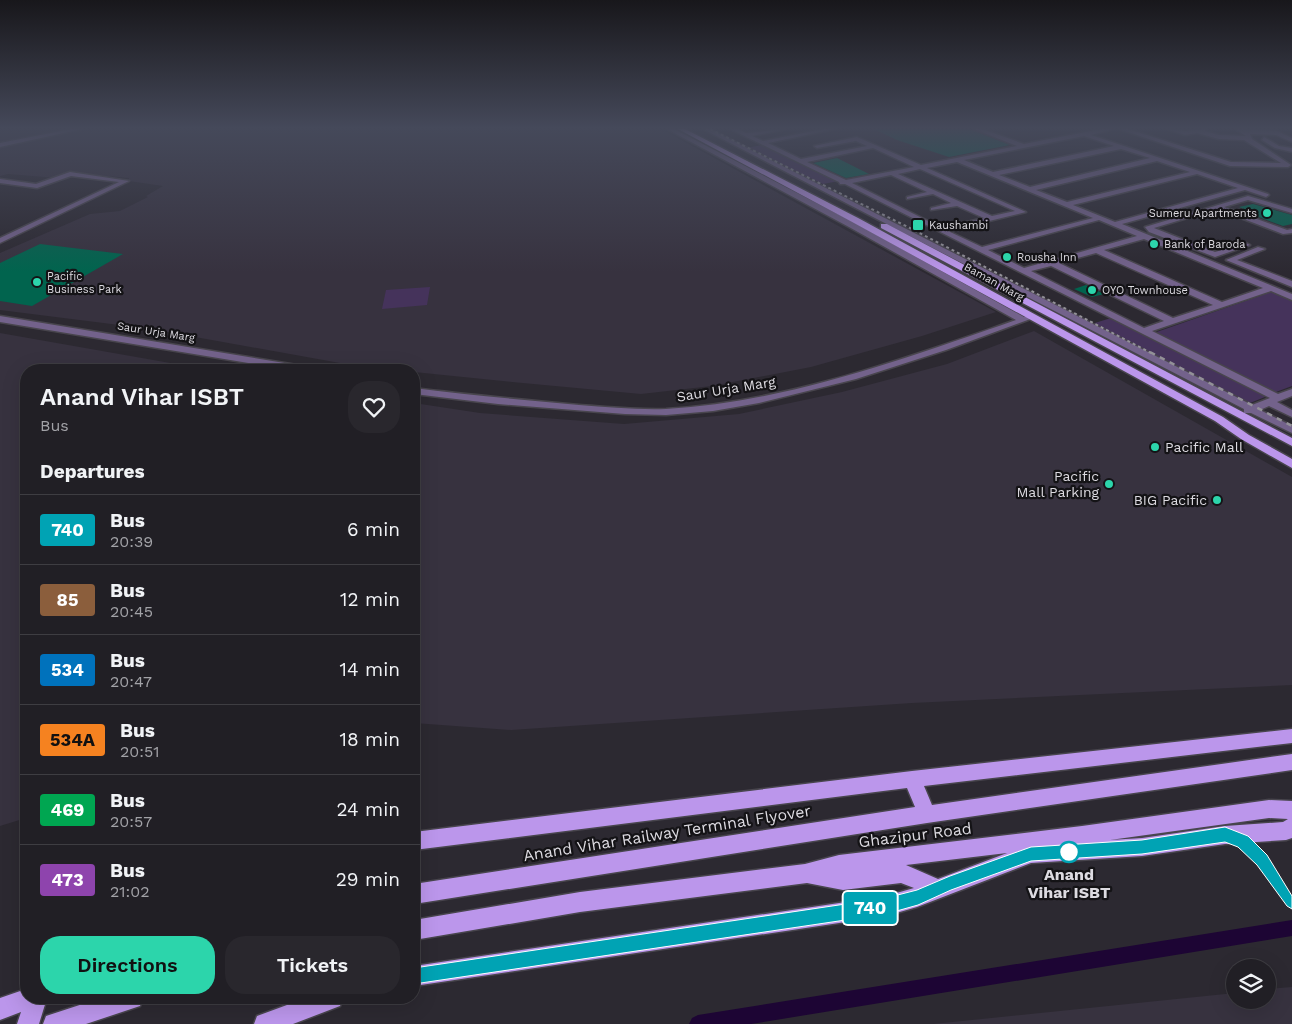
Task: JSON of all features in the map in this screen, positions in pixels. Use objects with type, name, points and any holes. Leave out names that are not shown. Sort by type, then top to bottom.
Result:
[{"type":"main road","name":"Baman Marg","points":[[775,177],[924,258],[1024,317],[1219,419],[1246,438],[1292,464]]},
{"type":"main road","name":"Baman Marg","points":[[788,177],[1292,443]]},
{"type":"main road","points":[[924,258],[936,254]]},
{"type":"main road","points":[[936,265],[949,261]]},
{"type":"main road","points":[[1219,419],[1292,457]]},
{"type":"main road","points":[[420,840],[912,779],[1292,736]]},
{"type":"main road","name":"Ghazipur Road","points":[[927,814],[1292,762]]},
{"type":"main road","points":[[912,779],[927,814]]},
{"type":"main road","name":"Ghazipur Road","points":[[420,929],[580,902],[805,874],[839,864],[1082,835],[1269,809],[1292,810]]},
{"type":"main road","name":"Anand Vihar Railway Terminal Flyover","points":[[420,893],[927,814]]},
{"type":"main road","points":[[420,975],[886,906],[918,897],[937,888],[1031,854],[1142,847],[1225,835],[1286,831],[1292,826]]},
{"type":"main road","points":[[805,874],[843,880],[901,873],[937,888]]},
{"type":"main road","points":[[0,1009],[20,1002]]},
{"type":"main road","points":[[28,1024],[34,1004]]},
{"type":"main road","points":[[54,1024],[114,1004]]},
{"type":"main road","points":[[265,1024],[317,1004]]},
{"type":"street","points":[[0,182],[37,186],[62,177]]},
{"type":"street","points":[[0,241],[126,180],[96,177]]},
{"type":"street","points":[[765,177],[852,226],[1024,317]]},
{"type":"street","points":[[801,177],[1292,430]]},
{"type":"street","points":[[834,177],[1144,331],[1274,400],[1292,414]]},
{"type":"street","points":[[800,191],[872,177]]},
{"type":"street","points":[[901,177],[992,219]]},
{"type":"street","points":[[941,230],[1022,212],[944,177]]},
{"type":"street","points":[[1000,177],[1292,297]]},
{"type":"street","points":[[1030,189],[1082,177]]},
{"type":"street","points":[[1067,204],[1178,177]]},
{"type":"street","points":[[1213,177],[1246,188],[1292,212]]},
{"type":"street","points":[[1115,224],[1246,188]]},
{"type":"street","points":[[908,198],[935,192]]},
{"type":"street","points":[[1246,245],[1215,255],[1149,227],[1248,198],[1282,200],[1292,203]]},
{"type":"street","points":[[933,209],[959,203]]},
{"type":"street","points":[[1182,205],[1200,212]]},
{"type":"street","points":[[1217,207],[1286,232],[1292,231]]},
{"type":"street","points":[[980,250],[1100,218]]},
{"type":"street","points":[[1023,271],[1097,250],[1164,234]]},
{"type":"street","points":[[1261,249],[1230,260],[1292,284]]},
{"type":"street","points":[[1097,250],[1221,305]]},
{"type":"street","points":[[1052,263],[1173,322]]},
{"type":"street","points":[[1144,331],[1272,288]]},
{"type":"street","name":"Saur Urja Marg","points":[[420,392],[468,395],[638,412],[666,412],[779,395],[867,372],[939,350],[1024,317]]},
{"type":"street","name":"Saur Urja Marg","points":[[2,322],[244,364]]},
{"type":"street","name":"Saur Urja Marg","points":[[104,339],[269,364]]},
{"type":"street","name":"Saur Urja Marg","points":[[420,387],[468,395]]},
{"type":"street","points":[[1239,416],[1292,392]]},
{"type":"shaded area","points":[[115,177],[748,177],[996,312],[922,336],[811,367],[712,386],[641,394],[420,373],[420,364],[345,364],[151,329],[0,310],[0,253],[90,214],[120,211],[148,197],[146,196],[163,186],[129,181],[129,178]]},
{"type":"shaded area","points":[[808,177],[830,177],[839,181],[823,184]]},
{"type":"shaded area","points":[[430,287],[427,305],[382,309],[386,290]]},
{"type":"shaded area","points":[[1271,292],[1292,301],[1292,386],[1276,392],[1260,388],[1151,334]]},
{"type":"shaded area","points":[[1111,318],[1264,394],[1265,397],[1245,405],[1217,397],[1085,326]]},
{"type":"shaded area","points":[[1034,331],[1292,477],[1292,685],[912,703],[511,730],[420,723],[420,404],[480,413],[624,424],[739,414],[842,392],[947,364]]},
{"type":"shaded area","points":[[0,333],[176,364],[20,364],[20,820],[0,826]]},
{"type":"shaded area","points":[[1292,987],[1292,1024],[933,1024],[1226,994],[1226,1009],[1276,1009],[1276,988]]},
{"type":"building","name":"Sumeru Apartments","points":[[1253,204],[1292,215],[1292,224],[1283,226],[1240,210],[1244,209],[1239,207]]},
{"type":"building","name":"Pacific Business Park","points":[[40,244],[123,254],[32,306],[0,301],[0,263]]},
{"type":"building","name":"OYO Townhouse","points":[[1086,285],[1104,294],[1092,297],[1074,289]]},
{"type":"waterway","points":[[698,1024],[1292,928]]},
{"type":"railway","points":[[807,177],[1153,354]]},
{"type":"railway","points":[[1150,352],[1292,426]]},
{"type":"bus line","name":"740","points":[[420,975],[886,906],[918,897],[950,883],[1031,854],[1142,847],[1225,835],[1243,841],[1262,860],[1292,901]]},
{"type":"place","name":"Sumeru Apartments","points":[[1267,213]]},
{"type":"place","name":"Kaushambi","points":[[918,225]]},
{"type":"place","name":"Bank of Baroda","points":[[1154,244]]},
{"type":"place","name":"Rousha Inn","points":[[1007,257]]},
{"type":"place","name":"Pacific Business Park","points":[[37,282]]},
{"type":"place","name":"OYO Townhouse","points":[[1092,290]]},
{"type":"place","name":"Pacific Mall","points":[[1155,447]]},
{"type":"place","name":"Pacific Mall Parking","points":[[1109,484]]},
{"type":"place","name":"BIG Pacific","points":[[1217,500]]},
{"type":"place","name":"Anand Vihar ISBT","points":[[1069,852]]}]
